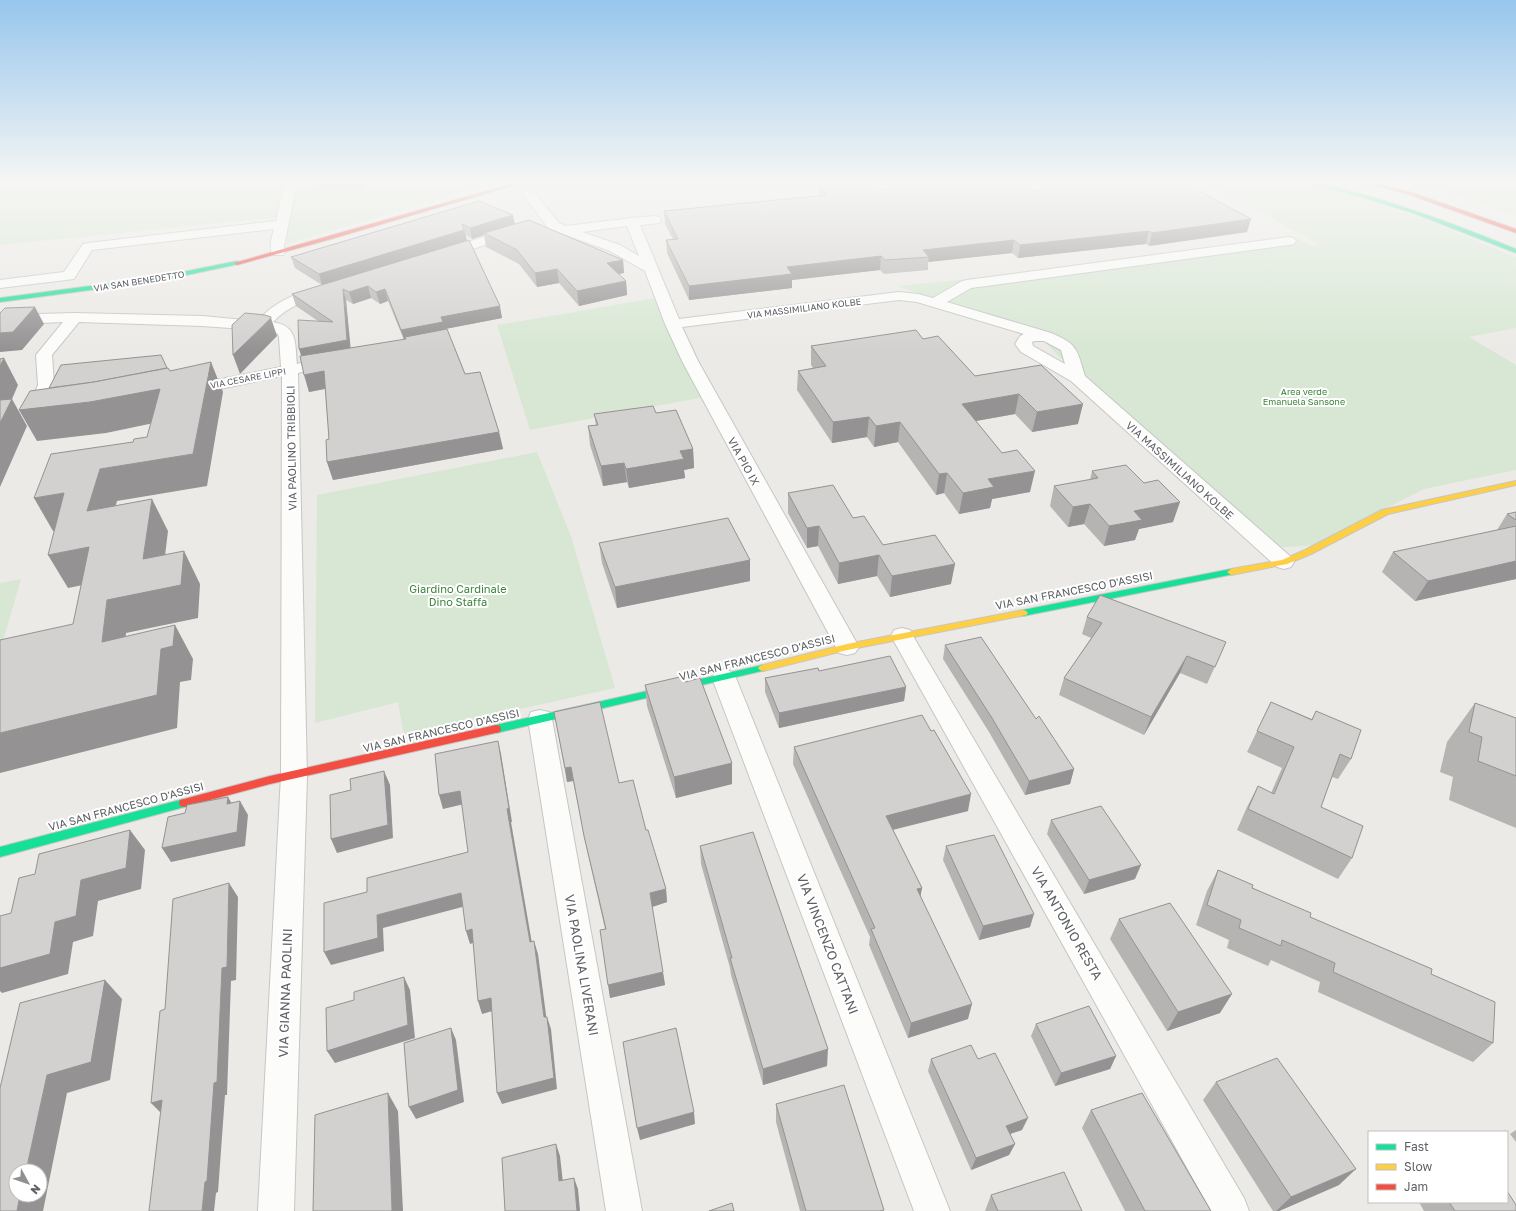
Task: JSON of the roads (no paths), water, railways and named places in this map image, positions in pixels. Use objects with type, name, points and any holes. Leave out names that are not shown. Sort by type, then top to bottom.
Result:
[{"type":"main road","name":"VIA SAN BENEDETTO","points":[[0,300],[138,283],[210,269],[325,239]]},
{"type":"main road","points":[[1484,239],[1516,251]]},
{"type":"main road","name":"VIA SAN FRANCESCO D'ASSISI","points":[[0,852],[270,780],[724,678],[848,647],[1284,562],[1308,552],[1385,512],[1516,483]]},
{"type":"street","points":[[0,284],[69,276],[88,247],[160,239]]},
{"type":"street","points":[[278,252],[277,246],[279,239]]},
{"type":"street","points":[[432,257],[491,239]]},
{"type":"street","points":[[588,239],[615,248],[652,269]]},
{"type":"street","name":"VIA PIO IX","points":[[639,239],[673,324],[694,368],[848,647]]},
{"type":"street","points":[[935,303],[967,284],[1289,241]]},
{"type":"street","points":[[262,325],[279,307],[288,302],[334,288]]},
{"type":"street","name":"VIA MASSIMILIANO KOLBE","points":[[673,324],[899,296],[918,298],[1046,336],[1058,341],[1068,348],[1077,378]]},
{"type":"street","points":[[35,416],[46,385],[44,355],[75,317]]},
{"type":"street","name":"VIA PAOLINO TRIBBIOLI","points":[[0,320],[75,317],[262,325],[275,327],[284,331],[290,370],[294,775]]},
{"type":"street","name":"VIA MASSIMILIANO KOLBE","points":[[1005,324],[1027,350],[1077,378],[1284,562]]},
{"type":"street","points":[[1023,344],[1025,339],[1033,336],[1046,336]]},
{"type":"street","name":"VIA CESARE LIPPI","points":[[179,392],[320,364]]},
{"type":"street","name":"VIA ANTONIO RESTA","points":[[902,636],[1231,1211]]},
{"type":"street","name":"VIA VINCENZO CATTANI","points":[[724,678],[932,1211]]},
{"type":"street","name":"VIA PAOLINA LIVERANI","points":[[540,719],[624,1211]]},
{"type":"street","name":"VIA GIANNA PAOLINI","points":[[276,1211],[294,775]]},
{"type":"park label","name":"Area verde Emanuela Sansone","points":[[1304,396]]},
{"type":"park label","name":"Giardino Cardinale Dino Staffa","points":[[458,594]]}]
